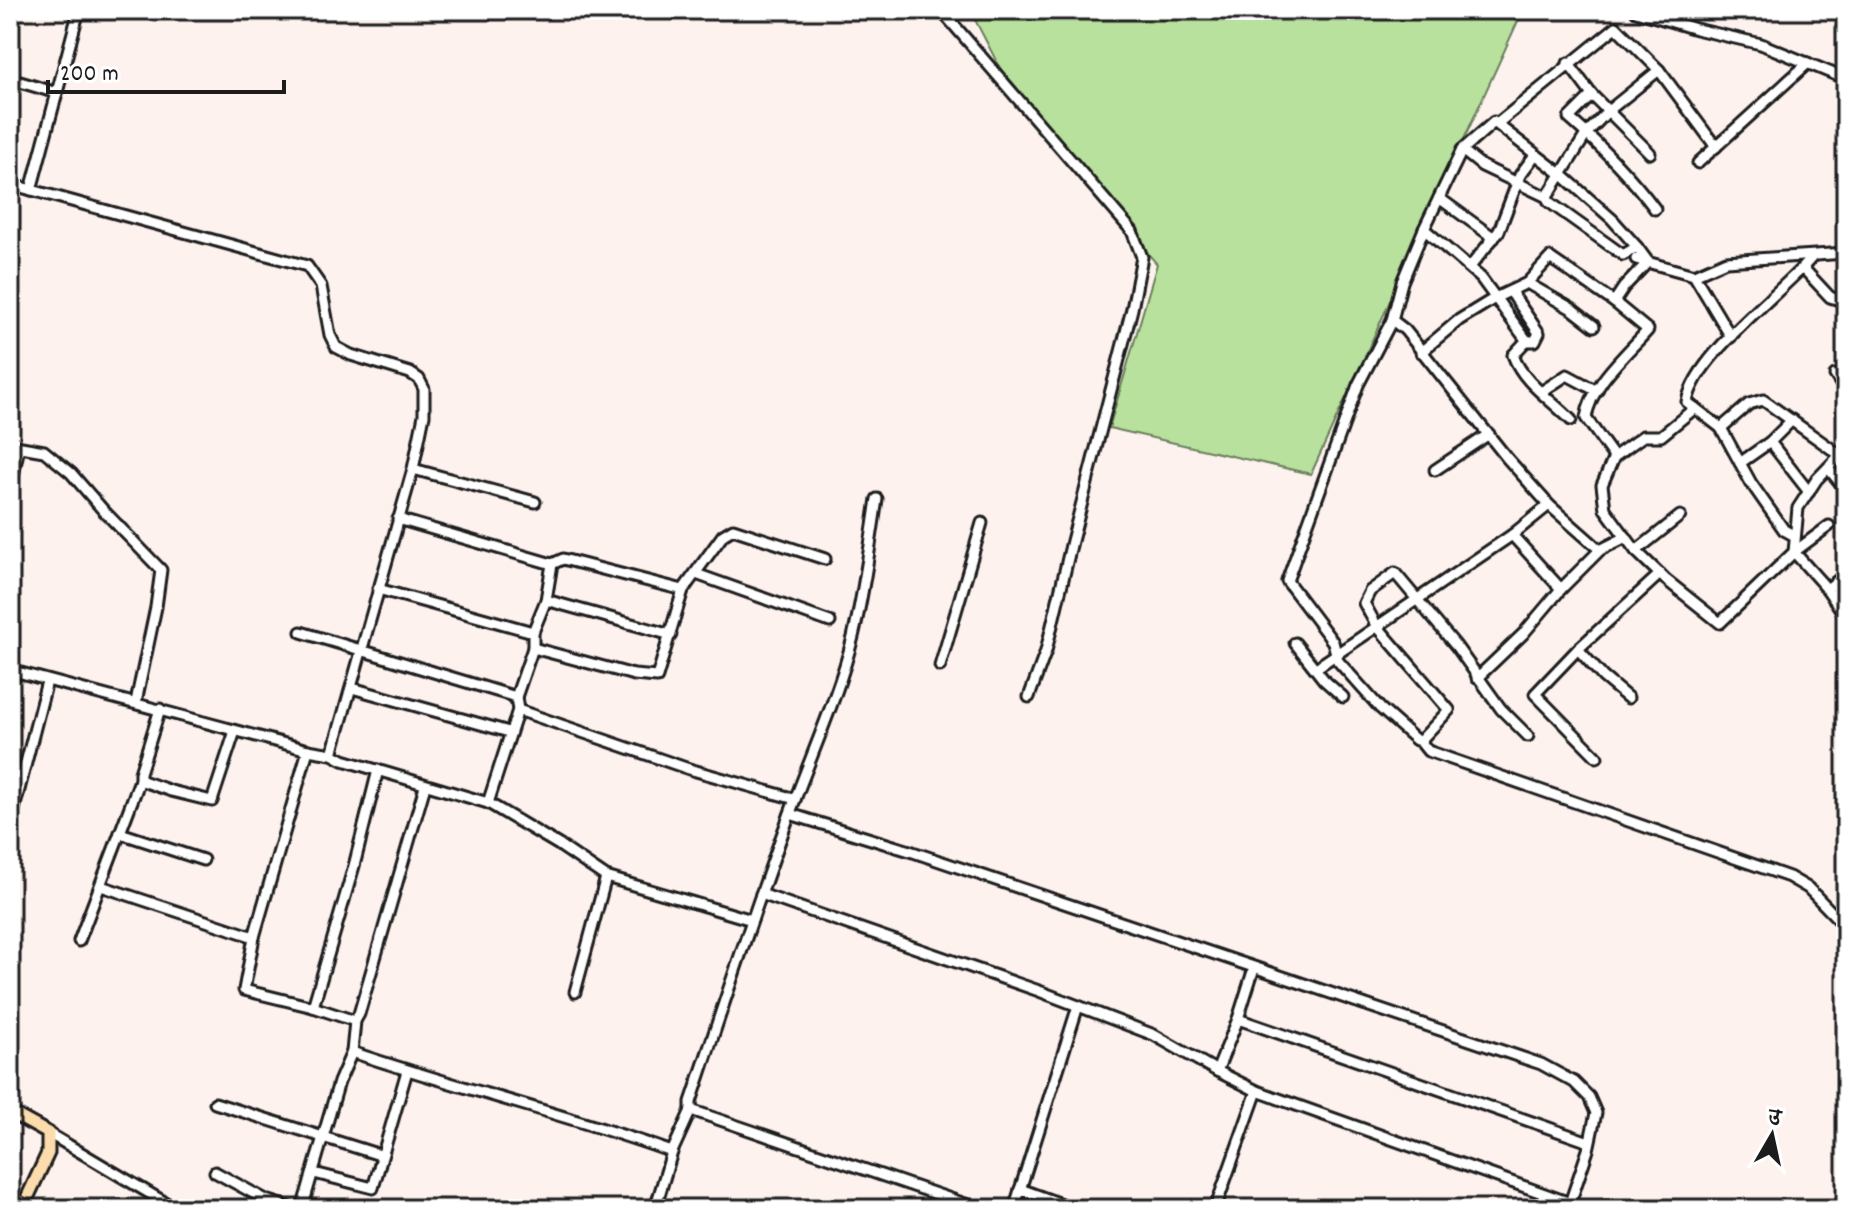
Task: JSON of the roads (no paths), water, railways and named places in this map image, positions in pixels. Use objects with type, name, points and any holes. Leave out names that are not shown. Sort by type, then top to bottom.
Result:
[{"type":"main road","points":[[10,1112],[48,1133],[48,1153],[43,1170],[22,1209]]},
{"type":"street","points":[[31,190],[79,10]]},
{"type":"street","points":[[941,10],[1132,231],[1142,257],[1132,309],[1053,624],[1029,697]]},
{"type":"street","points":[[1636,11],[1761,44],[1846,79]]},
{"type":"street","points":[[1716,147],[1659,70],[1616,27],[1462,150],[1402,282],[1392,320],[1358,385],[1287,581],[1333,642],[1338,661],[1380,708],[1428,751],[1789,877],[1808,888],[1846,927]]},
{"type":"street","points":[[1568,63],[1592,95],[1650,153]]},
{"type":"street","points":[[1698,163],[1808,63]]},
{"type":"street","points":[[1547,197],[1587,133],[1608,111],[1659,70]]},
{"type":"street","points":[[10,79],[57,93]]},
{"type":"street","points":[[1592,95],[1569,118],[1629,174],[1655,209]]},
{"type":"street","points":[[1498,123],[1612,219],[1648,262]]},
{"type":"street","points":[[1462,150],[1482,166],[1547,197],[1549,202],[1623,255],[1637,247]]},
{"type":"street","points":[[1470,267],[1499,231],[1517,184],[1535,155]]},
{"type":"street","points":[[10,184],[307,266],[321,286],[330,335],[336,347],[419,379],[424,389],[424,415],[413,469],[332,754]]},
{"type":"street","points":[[1439,198],[1494,238]]},
{"type":"street","points":[[1424,229],[1470,267],[1527,340],[1535,341],[1539,333],[1511,292]]},
{"type":"street","points":[[1636,259],[1694,275],[1726,261],[1846,253]]},
{"type":"street","points":[[1795,536],[1784,530],[1721,428],[1687,402],[1690,385],[1731,337],[1812,257]]},
{"type":"street","points":[[1421,352],[1459,320],[1527,283],[1550,258],[1614,302],[1648,330],[1597,391],[1586,418],[1614,457]]},
{"type":"street","points":[[1614,302],[1648,262]]},
{"type":"street","points":[[1803,268],[1830,297],[1846,302]]},
{"type":"street","points":[[1694,275],[1731,337]]},
{"type":"street","points":[[1527,283],[1572,309],[1594,326]]},
{"type":"street","points":[[1392,320],[1405,330],[1549,505],[1600,550]]},
{"type":"street","points":[[1527,340],[1513,355],[1515,362],[1571,420]]},
{"type":"street","points":[[1541,392],[1567,375],[1597,391]]},
{"type":"street","points":[[1835,375],[1846,391]]},
{"type":"street","points":[[1721,428],[1749,404],[1763,400],[1844,455],[1828,468],[1798,508],[1794,552],[1827,589],[1846,617]]},
{"type":"street","points":[[1695,408],[1661,436],[1643,436],[1614,457],[1602,485],[1605,509],[1636,551],[1660,574],[1720,623],[1794,552],[1829,526]]},
{"type":"street","points":[[1740,463],[1770,442],[1792,420]]},
{"type":"street","points":[[1435,470],[1489,434]]},
{"type":"street","points":[[1770,442],[1809,492]]},
{"type":"street","points":[[10,490],[14,446],[44,451],[71,473],[161,570],[136,702]]},
{"type":"street","points":[[1828,468],[1846,490]]},
{"type":"street","points":[[413,469],[535,502]]},
{"type":"street","points":[[655,1209],[672,1152],[691,1110],[691,1102],[761,894],[822,734],[853,638],[877,499]]},
{"type":"street","points":[[1316,668],[1335,652],[1512,535],[1549,505]]},
{"type":"street","points":[[1636,551],[1680,516]]},
{"type":"street","points":[[398,519],[552,564],[563,559],[683,590]]},
{"type":"street","points":[[940,666],[982,523]]},
{"type":"street","points":[[533,648],[653,678],[661,670],[683,590],[723,535],[733,529],[825,559]]},
{"type":"street","points":[[1512,535],[1561,589]]},
{"type":"street","points":[[1477,678],[1523,634],[1600,550],[1626,537]]},
{"type":"street","points":[[488,803],[518,710],[516,697],[533,648],[533,632],[546,600],[552,564]]},
{"type":"street","points":[[1420,741],[1449,710],[1376,625],[1366,609],[1365,598],[1395,573],[1418,597],[1501,709],[1528,736]]},
{"type":"street","points":[[696,574],[830,622]]},
{"type":"street","points":[[1597,757],[1535,694],[1578,649],[1660,574]]},
{"type":"street","points":[[1827,589],[1846,574]]},
{"type":"street","points":[[378,589],[533,632]]},
{"type":"street","points":[[546,600],[671,635]]},
{"type":"street","points":[[301,632],[516,697]]},
{"type":"street","points":[[1295,643],[1324,680],[1343,697]]},
{"type":"street","points":[[1578,649],[1603,677],[1628,698]]},
{"type":"street","points":[[10,670],[332,754],[425,786],[488,803],[606,877],[752,920]]},
{"type":"street","points":[[10,825],[47,681]]},
{"type":"street","points":[[352,688],[509,732]]},
{"type":"street","points":[[79,941],[140,780],[160,709]]},
{"type":"street","points":[[518,710],[689,769],[795,799]]},
{"type":"street","points":[[140,780],[212,801],[235,731]]},
{"type":"street","points":[[308,750],[254,937],[244,990],[355,1021]]},
{"type":"street","points":[[313,1007],[378,770]]},
{"type":"street","points":[[302,1209],[339,1082],[352,1052],[355,1021],[425,786]]},
{"type":"street","points":[[761,894],[1154,1035],[1257,1091],[1569,1206],[1596,1113],[1589,1097],[1574,1082],[1541,1064],[913,852],[790,814]]},
{"type":"street","points":[[120,833],[203,860]]},
{"type":"street","points":[[575,992],[606,877]]},
{"type":"street","points":[[101,886],[254,937]]},
{"type":"street","points":[[1217,1071],[1254,968]]},
{"type":"street","points":[[1014,1209],[1078,1006]]},
{"type":"street","points":[[1238,1019],[1589,1142]]},
{"type":"street","points":[[352,1052],[407,1071],[519,1101],[672,1152]]},
{"type":"street","points":[[314,1173],[373,1188],[380,1155],[390,1134],[407,1071]]},
{"type":"street","points":[[1215,1209],[1257,1091]]},
{"type":"street","points":[[215,1103],[380,1155]]},
{"type":"street","points":[[691,1110],[980,1209]]},
{"type":"street","points":[[48,1133],[176,1209]]},
{"type":"street","points":[[215,1172],[266,1200],[294,1209]]},
{"type":"street","points":[[1020,1189],[1075,1209]]},
{"type":"railway","points":[[10,1191],[42,1209]]}]
